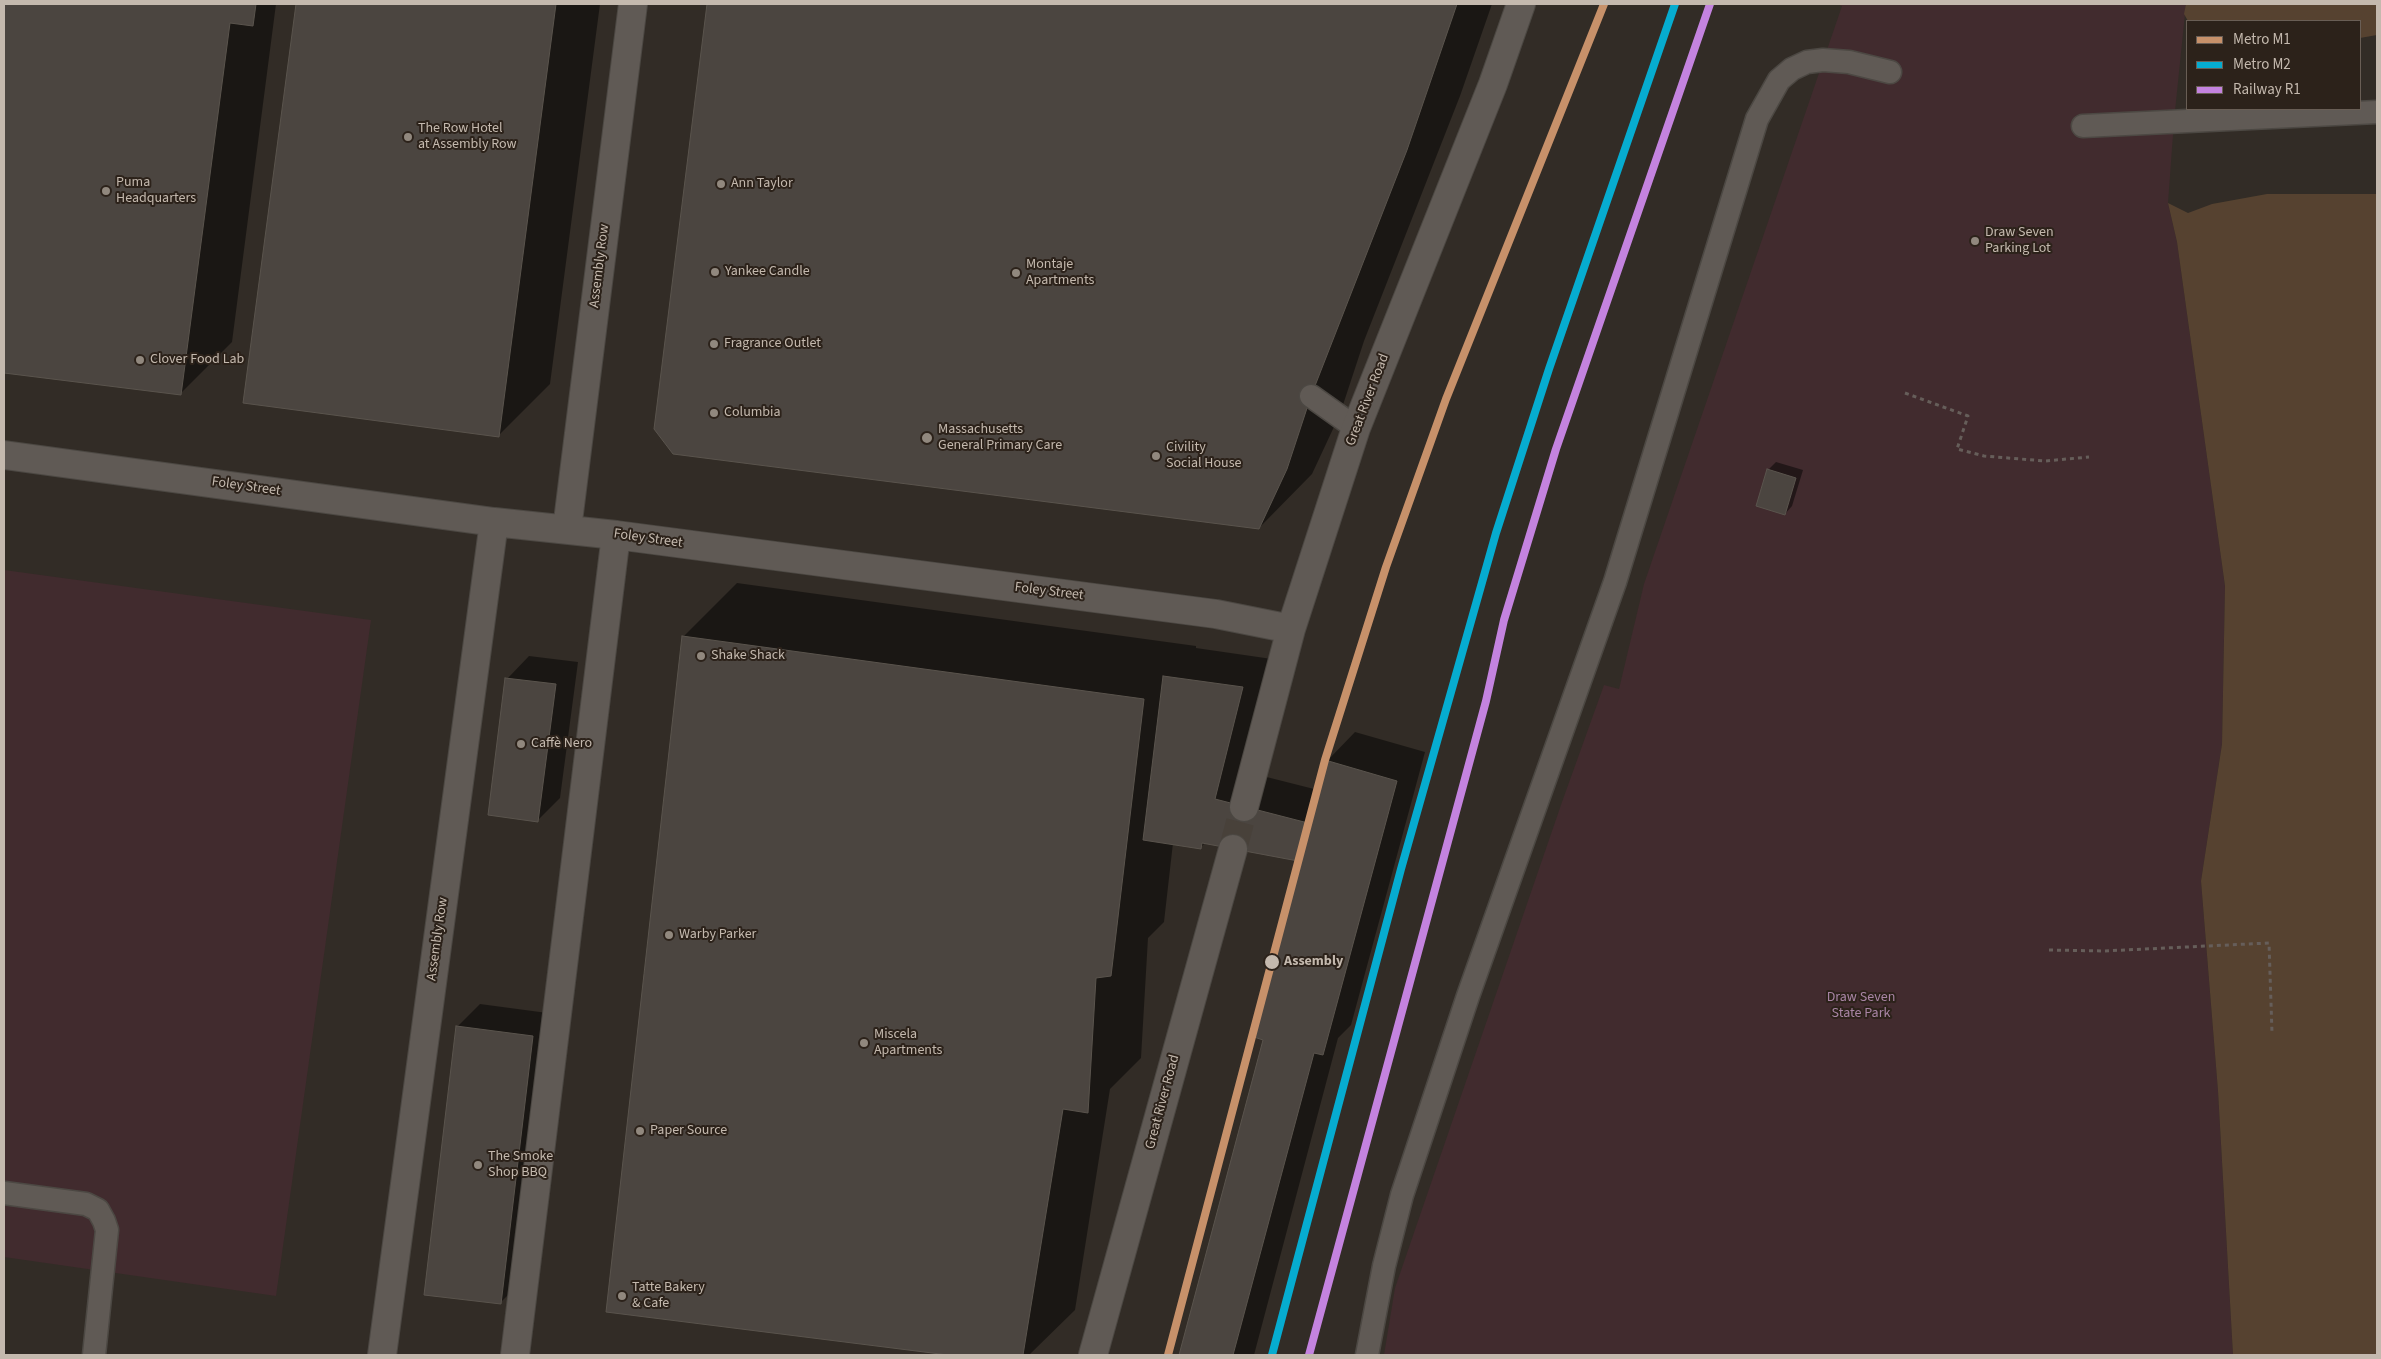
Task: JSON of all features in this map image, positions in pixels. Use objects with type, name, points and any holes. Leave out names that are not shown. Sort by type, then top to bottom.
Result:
[{"type":"street","name":"Assembly Row","points":[[567,529],[633,4]]},
{"type":"street","name":"Great River Road","points":[[1244,807],[1291,629],[1356,428],[1490,92],[1521,4]]},
{"type":"street","name":"Foley Street","points":[[4,455],[494,522],[616,535],[1216,614],[1291,629]]},
{"type":"street","name":"Assembly Row","points":[[382,1355],[494,522]]},
{"type":"street","points":[[515,1355],[616,535]]},
{"type":"street","name":"Great River Road","points":[[1093,1355],[1233,849]]},
{"type":"lane","points":[[1367,1355],[1384,1266],[1402,1195],[1468,996],[1615,582],[1757,119],[1780,80],[1792,68],[1806,62],[1823,60],[1849,62],[1890,72]]},
{"type":"lane","points":[[2083,126],[2377,112]]},
{"type":"lane","points":[[1311,396],[1356,428]]},
{"type":"lane","points":[[4,1193],[86,1204],[98,1210],[107,1230],[94,1355]]},
{"type":"path","points":[[1905,393],[1968,416],[1957,450],[1984,456],[2045,461],[2089,457]]},
{"type":"path","points":[[2050,950],[2104,951],[2269,943],[2272,1033]]},
{"type":"green space","name":"Draw Seven State Park","points":[[1837,4],[2186,4],[2168,203],[2177,242],[2225,586],[2222,744],[2201,881],[2218,1091],[2233,1355],[1384,1355],[1395,1288],[1562,802],[1604,685],[1619,689],[1644,584],[1842,6]]},
{"type":"green space","points":[[4,570],[371,620],[276,1296],[4,1257]]},
{"type":"shaded area","points":[[2186,4],[2377,4],[2377,35],[2361,38],[2361,20],[2187,20],[2184,14]]},
{"type":"shaded area","points":[[2267,194],[2377,194],[2377,1355],[2233,1355],[2218,1091],[2201,881],[2222,744],[2225,586],[2177,242],[2168,203],[2188,213],[2212,204]]},
{"type":"building","name":"Puma Headquarters","points":[[4,4],[256,4],[253,26],[230,23],[181,395],[4,373]]},
{"type":"building","name":"The Row Hotel at Assembly Row","points":[[296,4],[556,4],[499,437],[243,403]]},
{"type":"building","name":"Montaje Apartments","points":[[707,4],[1457,4],[1407,150],[1311,396],[1287,469],[1259,529],[673,454],[654,429]]},
{"type":"building","points":[[1767,469],[1796,478],[1785,515],[1756,506]]},
{"type":"building","name":"Miscela Apartments","points":[[682,636],[1144,699],[1111,976],[1096,978],[1088,1113],[1063,1109],[1023,1355],[948,1355],[606,1312]]},
{"type":"building","name":"Assembly","points":[[1163,676],[1243,687],[1215,799],[1308,823],[1325,760],[1397,781],[1323,1055],[1314,1053],[1233,1355],[1179,1355],[1263,1040],[1251,1036],[1298,861],[1202,843],[1201,849],[1143,840]]},
{"type":"building","points":[[505,678],[556,684],[538,822],[488,815]]},
{"type":"building","name":"The Smoke Shop BBQ","points":[[456,1026],[533,1036],[501,1304],[424,1295]]},
{"type":"tunnel","points":[[1233,849],[1244,807]]},
{"type":"railway","points":[[1272,1355],[1401,869],[1496,533],[1549,369],[1675,4]]},
{"type":"metro line","name":"M1","points":[[1168,1355],[1325,760],[1386,567],[1446,399],[1604,4]]},
{"type":"metro line","name":"M2","points":[[1272,1355],[1401,869],[1496,533],[1549,369],[1675,4]]},
{"type":"rail line","name":"R1","points":[[1309,1355],[1486,701],[1504,620],[1556,449],[1710,4]]},
{"type":"place","name":"The Row Hotel at Assembly Row","points":[[408,137]]},
{"type":"place","name":"Ann Taylor","points":[[721,184]]},
{"type":"place","name":"Puma Headquarters","points":[[106,191]]},
{"type":"place","name":"Draw Seven Parking Lot","points":[[1975,241]]},
{"type":"place","name":"Yankee Candle","points":[[715,272]]},
{"type":"place","name":"Montaje Apartments","points":[[1016,273]]},
{"type":"place","name":"Fragrance Outlet","points":[[714,344]]},
{"type":"place","name":"Clover Food Lab","points":[[140,360]]},
{"type":"place","name":"Columbia","points":[[714,413]]},
{"type":"place","name":"Massachusetts General Primary Care","points":[[927,438]]},
{"type":"place","name":"Civility Social House","points":[[1156,456]]},
{"type":"place","name":"Shake Shack","points":[[701,656]]},
{"type":"place","name":"Caffè Nero","points":[[521,744]]},
{"type":"place","name":"Warby Parker","points":[[669,935]]},
{"type":"place","name":"Assembly","points":[[1272,962]]},
{"type":"place","name":"Miscela Apartments","points":[[864,1043]]},
{"type":"place","name":"Paper Source","points":[[640,1131]]},
{"type":"place","name":"The Smoke Shop BBQ","points":[[478,1165]]},
{"type":"place","name":"Tatte Bakery & Cafe","points":[[622,1296]]}]
